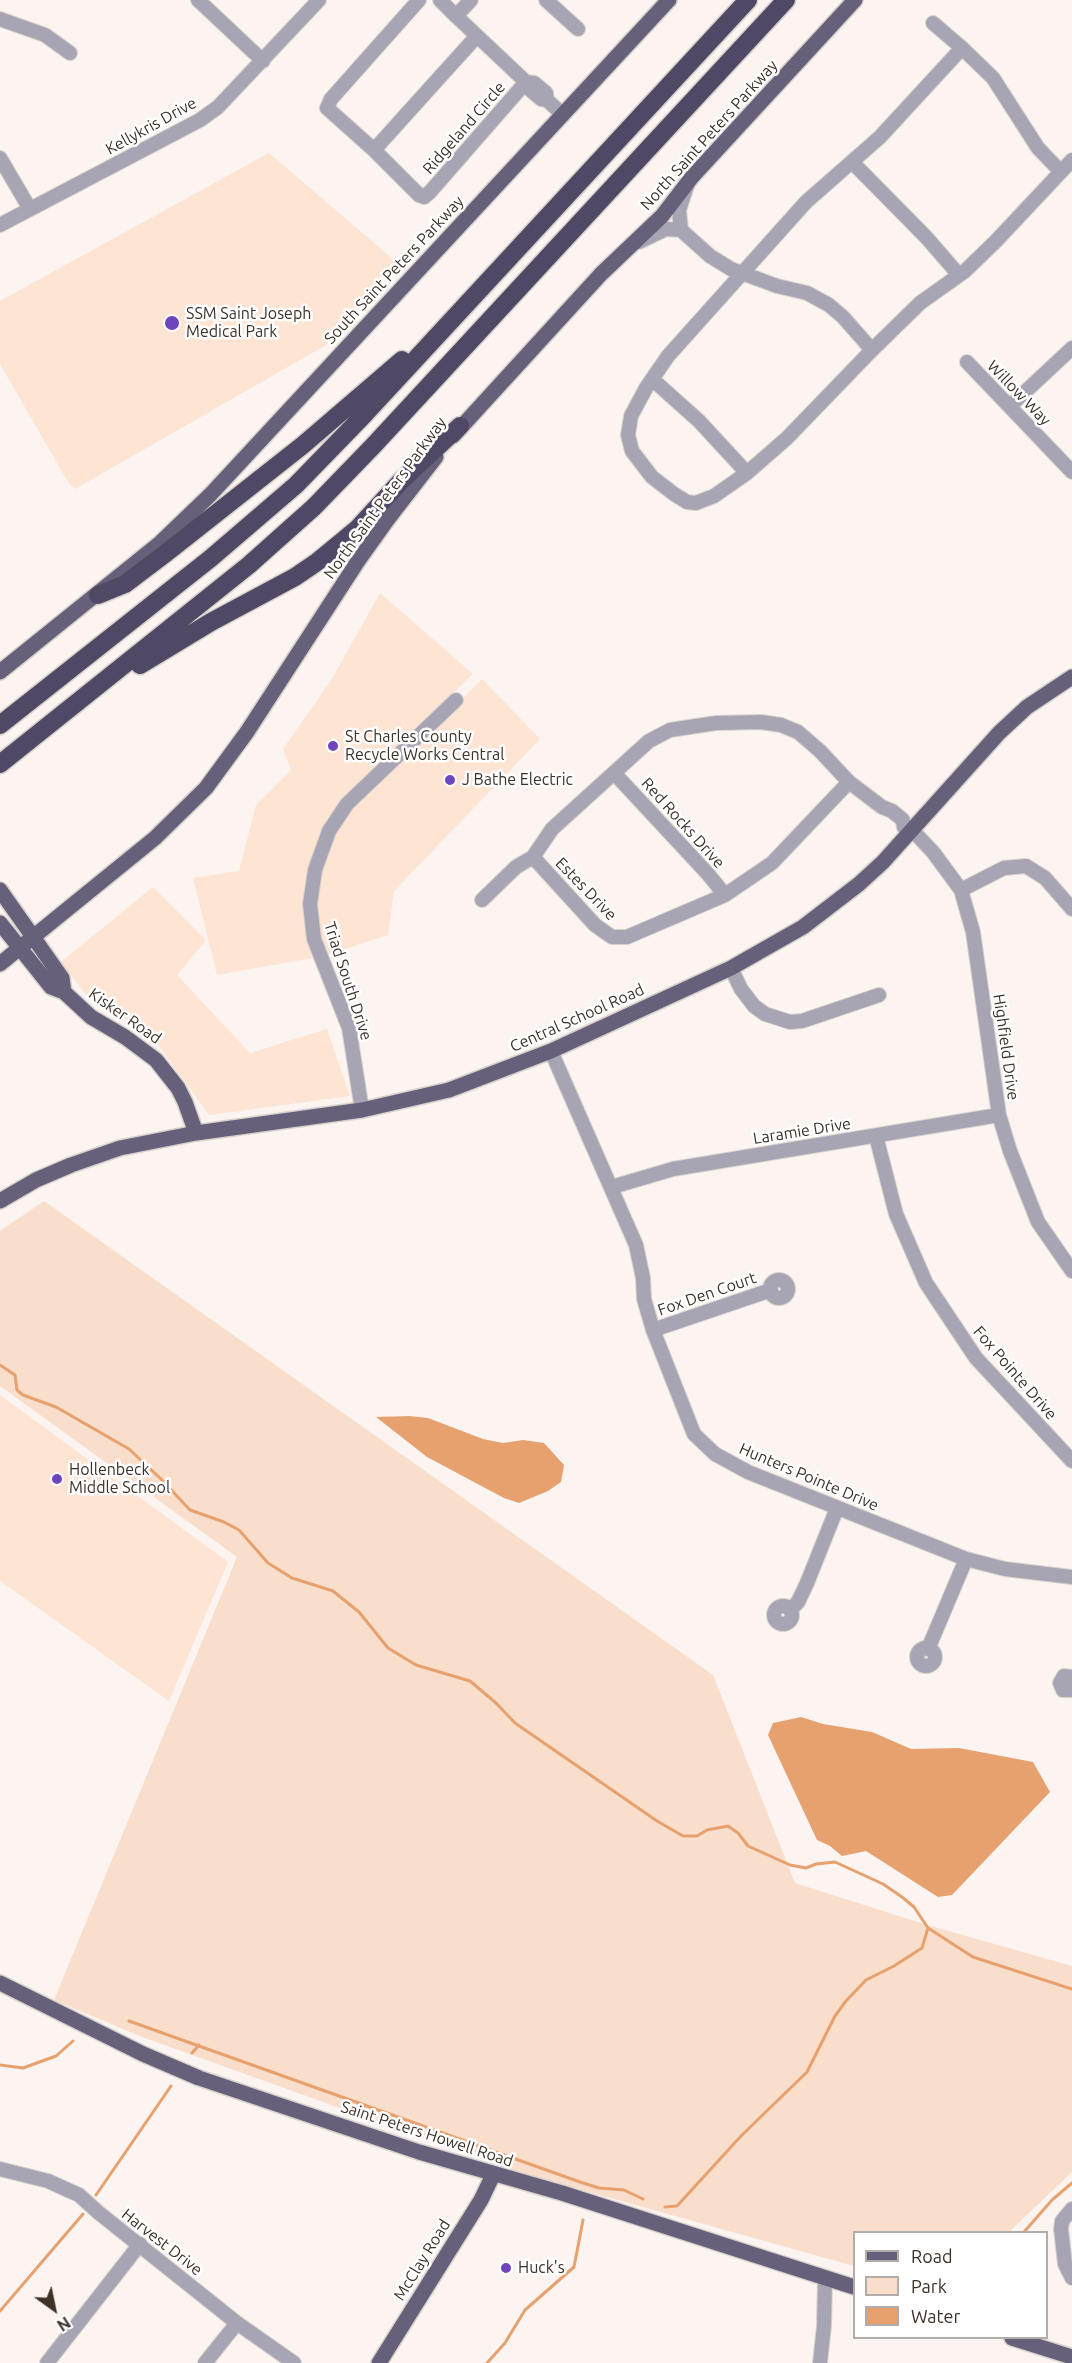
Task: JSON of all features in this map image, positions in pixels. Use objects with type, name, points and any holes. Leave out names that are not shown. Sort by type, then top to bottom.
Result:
[{"type":"highway","points":[[0,725],[212,558],[322,459],[748,0]]},
{"type":"highway","points":[[0,764],[249,565],[330,491],[786,0]]},
{"type":"highway","points":[[98,595],[125,584],[303,445],[377,380],[448,324]]},
{"type":"highway","points":[[70,709],[211,621],[295,577],[317,562],[357,529],[401,481],[460,426]]},
{"type":"main road","name":"South Saint Peters Parkway","points":[[0,672],[160,543],[210,495],[669,0]]},
{"type":"main road","name":"North Saint Peters Parkway","points":[[0,964],[155,838],[206,788],[248,732],[387,519],[460,426],[601,274],[634,244],[692,177],[855,0]]},
{"type":"main road","name":"Central School Road","points":[[0,1201],[36,1180],[120,1148],[196,1133],[362,1110],[448,1090],[551,1051],[731,968],[803,927],[832,906],[883,862],[908,829],[999,733],[1028,707],[1072,677]]},
{"type":"main road","name":"Kisker Road","points":[[0,890],[62,978],[64,992]]},
{"type":"main road","name":"Kisker Road","points":[[0,923],[51,987],[64,992],[91,1017],[125,1036],[156,1060],[182,1095],[191,1114],[196,1133]]},
{"type":"main road","name":"Saint Peters Howell Road","points":[[0,1983],[143,2054],[199,2078],[419,2152],[562,2193],[853,2286]]},
{"type":"main road","name":"McClay Road","points":[[379,2363],[481,2200],[494,2175]]},
{"type":"main road","points":[[1018,2339],[1072,2357]]},
{"type":"street","points":[[198,0],[263,61]]},
{"type":"street","name":"Kellykris Drive","points":[[0,225],[200,120],[218,107],[319,0]]},
{"type":"street","name":"Ridgeland Circle","points":[[419,0],[328,103],[327,108],[374,150],[418,195],[424,197],[526,82]]},
{"type":"street","points":[[440,0],[476,37],[526,82],[528,88],[541,99],[547,100],[563,115]]},
{"type":"street","points":[[456,16],[471,0]]},
{"type":"street","points":[[546,0],[578,29]]},
{"type":"street","points":[[0,18],[45,35],[70,53]]},
{"type":"street","points":[[933,23],[993,78],[1038,148],[1061,172]]},
{"type":"street","points":[[374,150],[476,37]]},
{"type":"street","points":[[962,48],[880,137],[806,202],[668,356],[631,416],[628,435],[632,451],[652,477],[687,502],[696,503],[714,496],[747,473],[787,438],[920,303],[959,276],[996,242],[1072,160]]},
{"type":"street","points":[[0,158],[30,209]]},
{"type":"street","points":[[852,162],[926,237],[959,276]]},
{"type":"street","points":[[681,230],[679,210],[688,184]]},
{"type":"street","points":[[634,244],[666,229],[681,230],[710,256],[730,269],[807,293],[829,304],[872,350]]},
{"type":"street","points":[[1010,406],[1072,348]]},
{"type":"street","name":"Willow Way","points":[[967,362],[1072,472]]},
{"type":"street","points":[[652,379],[699,421],[747,473]]},
{"type":"street","name":"Triad South Drive","points":[[362,1110],[350,1028],[314,939],[310,904],[315,870],[329,831],[342,810],[384,766],[456,700]]},
{"type":"street","name":"Estes Drive","points":[[849,783],[772,863],[724,895],[627,937],[612,937],[595,925],[532,856],[552,829],[649,741],[670,730],[700,724],[761,722],[781,724],[798,732],[820,751],[849,783],[882,807],[892,811],[903,820],[908,829]]},
{"type":"street","name":"Red Rocks Drive","points":[[615,774],[708,874],[724,895]]},
{"type":"street","name":"Highfield Drive","points":[[908,829],[933,852],[961,890],[973,932],[999,1115],[1010,1151],[1038,1222],[1072,1271]]},
{"type":"street","points":[[482,900],[516,867],[532,856]]},
{"type":"street","points":[[961,890],[1004,868],[1026,866],[1045,878],[1072,909]]},
{"type":"street","points":[[731,968],[741,989],[754,1005],[771,1016],[790,1022],[802,1021],[879,995]]},
{"type":"street","name":"Hunters Pointe Drive","points":[[551,1051],[636,1245],[643,1278],[644,1299],[653,1330],[694,1434],[715,1454],[747,1472],[966,1559],[1005,1569],[1072,1577]]},
{"type":"street","name":"Laramie Drive","points":[[612,1187],[673,1169],[999,1115]]},
{"type":"street","name":"Fox Pointe Drive","points":[[876,1136],[896,1214],[926,1283],[976,1358],[1072,1461]]},
{"type":"street","name":"Fox Den Court","points":[[653,1330],[771,1290]]},
{"type":"street","points":[[790,1610],[798,1602],[807,1583],[837,1508]]},
{"type":"street","points":[[928,1648],[966,1559]]},
{"type":"street","points":[[1072,1677],[1064,1676],[1060,1683],[1063,1690],[1072,1690]]},
{"type":"street","name":"Harvest Drive","points":[[0,2169],[48,2181],[79,2195],[237,2323],[294,2363]]},
{"type":"street","points":[[1072,2209],[1062,2220],[1061,2229],[1065,2264],[1072,2278]]},
{"type":"street","points":[[47,2363],[140,2244]]},
{"type":"street","points":[[820,2363],[824,2326],[825,2277]]},
{"type":"street","points":[[205,2363],[237,2323]]},
{"type":"shaded area","name":"SSM Saint Joseph Medical Park","points":[[269,153],[395,261],[326,345],[75,489],[68,482],[0,364],[0,301]]},
{"type":"shaded area","points":[[380,593],[473,674],[379,762],[327,818],[308,867],[304,916],[312,958],[217,975],[193,878],[239,871],[256,805],[291,770],[283,749],[330,682]]},
{"type":"shaded area","points":[[482,679],[540,739],[394,891],[388,935],[323,956],[316,897],[327,849],[341,819]]},
{"type":"shaded area","points":[[153,887],[206,940],[177,975],[250,1053],[327,1029],[350,1096],[209,1115],[151,1035],[87,996],[61,962]]},
{"type":"shaded area","name":"Hollenbeck Middle School","points":[[0,1395],[228,1562],[169,1701],[0,1581]]},
{"type":"green space","points":[[44,1201],[713,1675],[795,1883],[924,1924],[1072,1966],[1072,2172],[1010,2231],[853,2231],[853,2266],[521,2173],[142,2037],[54,2000],[237,1557],[0,1386],[0,1231]]},
{"type":"water","points":[[376,1417],[428,1418],[483,1439],[503,1443],[523,1440],[544,1443],[564,1465],[561,1482],[548,1491],[519,1503],[504,1498],[427,1457]]},
{"type":"water","points":[[801,1717],[823,1724],[872,1732],[911,1749],[959,1748],[1033,1762],[1050,1792],[952,1895],[938,1897],[866,1851],[842,1856],[830,1846],[817,1840],[768,1735],[773,1723]]},
{"type":"waterway","points":[[0,1365],[15,1375],[17,1390],[23,1395],[56,1407],[129,1449],[190,1510],[239,1530],[268,1563],[292,1578],[333,1591],[359,1612],[388,1648],[416,1665],[470,1681],[515,1723],[657,1821],[683,1836],[697,1836],[707,1830],[728,1826],[738,1833],[748,1846],[790,1865],[806,1868],[816,1864],[835,1862],[883,1884],[902,1897],[914,1907],[928,1928],[973,1957],[1072,1989]]},
{"type":"waterway","points":[[665,2207],[677,2206],[741,2136],[807,2072],[835,2016],[846,2001],[866,1980],[922,1948],[928,1928]]},
{"type":"waterway","points":[[129,2021],[580,2182],[599,2188],[624,2190],[643,2199]]},
{"type":"waterway","points":[[0,2065],[23,2068],[56,2056],[73,2041]]},
{"type":"waterway","points":[[192,2053],[199,2045]]},
{"type":"waterway","points":[[96,2195],[171,2086]]},
{"type":"waterway","points":[[1025,2231],[1052,2200],[1072,2183]]},
{"type":"waterway","points":[[0,2311],[83,2214]]},
{"type":"waterway","points":[[487,2363],[505,2343],[525,2310],[574,2267],[583,2220]]},
{"type":"place","name":"SSM Saint Joseph Medical Park","points":[[172,323]]},
{"type":"place","name":"St Charles County Recycle Works Central","points":[[333,746]]},
{"type":"place","name":"J Bathe Electric","points":[[450,780]]},
{"type":"place","name":"Hollenbeck Middle School","points":[[57,1479]]},
{"type":"place","name":"Huck's","points":[[506,2268]]}]
